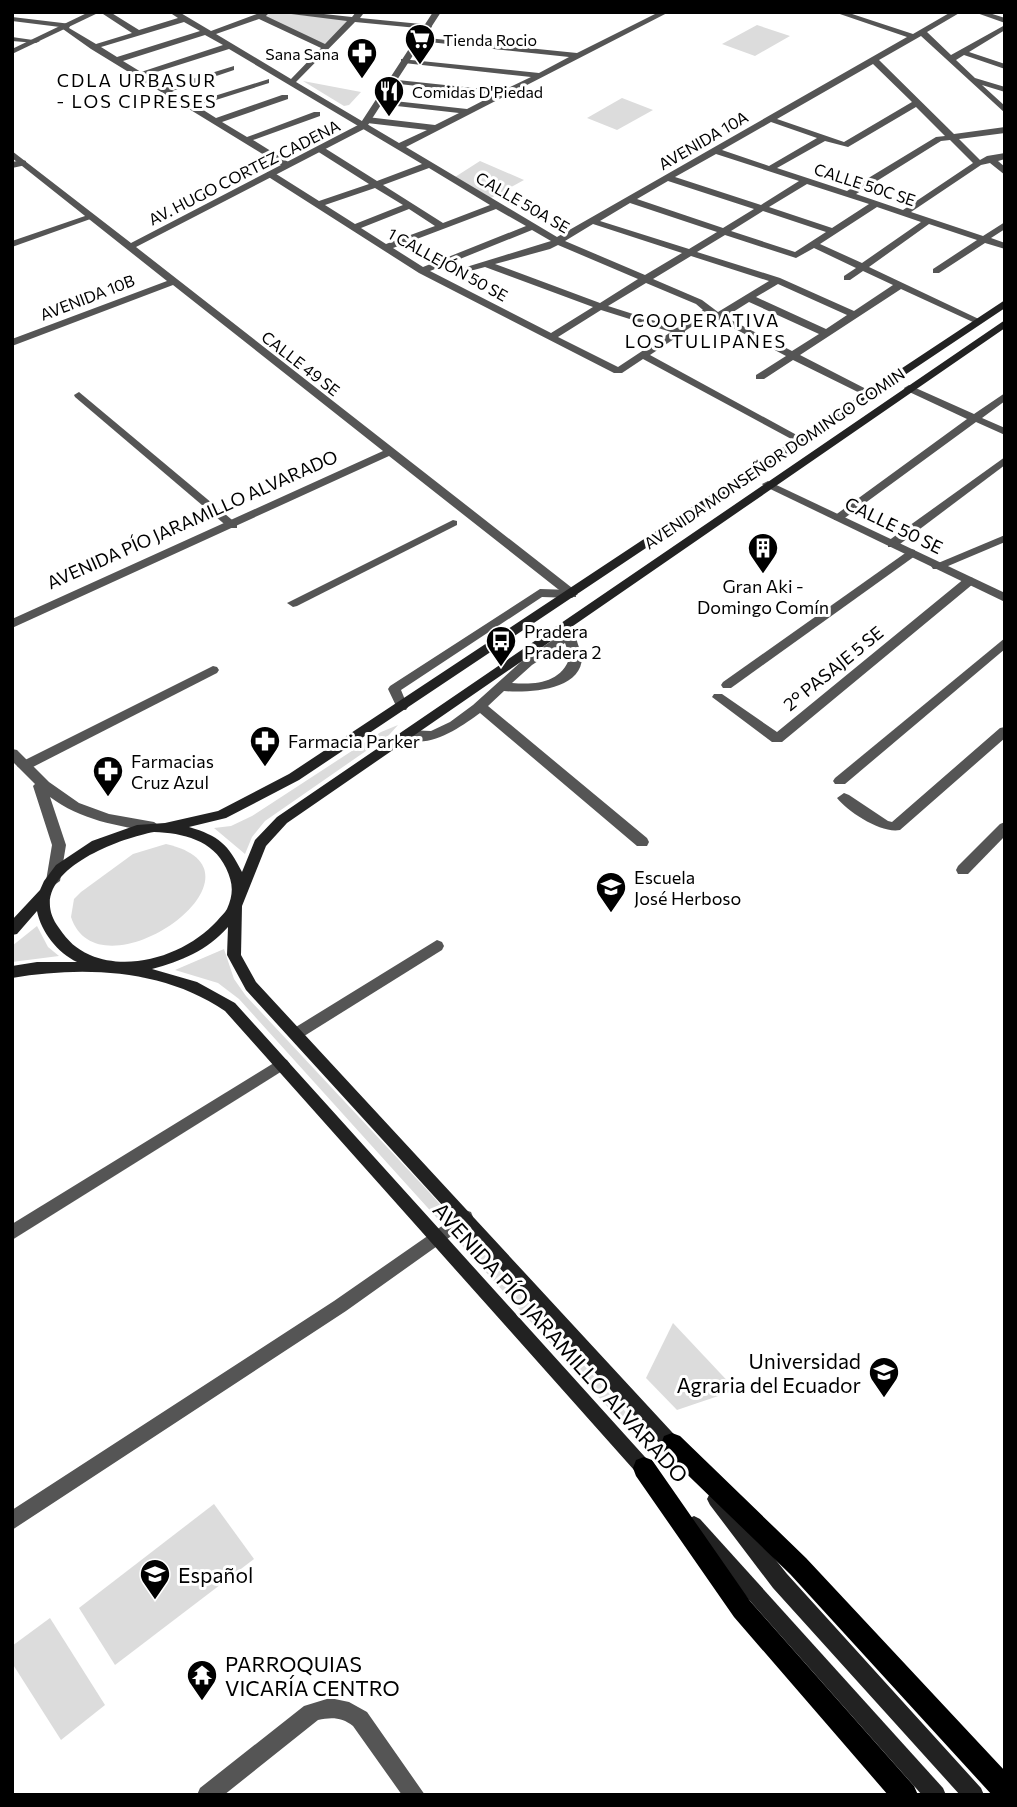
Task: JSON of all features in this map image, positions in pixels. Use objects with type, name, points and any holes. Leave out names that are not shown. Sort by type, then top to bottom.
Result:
[{"type":"main road","name":"AVENIDA MONSEÑOR DOMINGO COMIN","points":[[160,827],[212,818],[264,795],[402,707],[1005,303]]},
{"type":"main road","name":"AVENIDA MONSEÑOR DOMINGO COMIN","points":[[241,891],[267,833],[407,734],[567,629],[768,484],[1005,323]]},
{"type":"main road","points":[[12,930],[74,858],[95,844],[119,834],[160,827],[196,834],[220,848],[236,867],[241,891],[236,908],[215,935],[190,951],[162,962],[115,968],[37,968],[12,972]]},
{"type":"main road","points":[[50,886],[44,916],[58,943],[88,962],[115,968]]},
{"type":"main road","name":"AVENIDA PÍO JARAMILLO ALVARADO","points":[[236,908],[233,944],[236,963],[251,986],[672,1444],[800,1603],[974,1795]]},
{"type":"main road","name":"AVENIDA PÍO JARAMILLO ALVARADO","points":[[115,968],[194,986],[213,994],[230,1007],[936,1795]]},
{"type":"main road","points":[[672,1444],[798,1566],[1005,1790]]},
{"type":"main road","points":[[644,1468],[742,1609],[905,1795]]},
{"type":"street","points":[[12,52],[96,12]]},
{"type":"street","points":[[104,12],[138,33]]},
{"type":"street","name":"CALLE 50A SE","points":[[173,12],[291,83],[365,123],[399,147],[557,242],[699,302],[713,314],[868,394]]},
{"type":"street","points":[[279,12],[358,16],[428,27]]},
{"type":"street","points":[[437,12],[365,123],[437,128]]},
{"type":"street","points":[[399,147],[665,12]]},
{"type":"street","points":[[838,12],[918,35],[951,59],[1005,111]]},
{"type":"street","name":"AVENIDA 10A","points":[[455,272],[557,242],[957,12]]},
{"type":"street","points":[[978,12],[1005,21]]},
{"type":"street","points":[[117,60],[265,14],[326,48]]},
{"type":"street","points":[[291,83],[358,16]]},
{"type":"street","points":[[12,19],[66,27],[94,47],[287,165]]},
{"type":"street","points":[[94,47],[184,19]]},
{"type":"street","points":[[951,59],[1005,27]]},
{"type":"street","points":[[987,37],[1005,43]]},
{"type":"street","points":[[12,39],[36,41]]},
{"type":"street","points":[[420,39],[580,56]]},
{"type":"street","points":[[140,75],[229,46]]},
{"type":"street","points":[[963,52],[1005,67]]},
{"type":"street","points":[[874,60],[978,163]]},
{"type":"street","points":[[404,61],[542,75]]},
{"type":"street","points":[[166,90],[231,68]]},
{"type":"street","points":[[970,78],[1005,90]]},
{"type":"street","points":[[190,106],[266,81]]},
{"type":"street","points":[[391,81],[504,94]]},
{"type":"street","points":[[216,121],[285,97]]},
{"type":"street","points":[[379,101],[469,112]]},
{"type":"street","points":[[771,119],[845,145],[917,103]]},
{"type":"street","points":[[246,140],[317,114]]},
{"type":"street","name":"AV. HUGO CORTEZ CADENA","points":[[129,247],[365,123]]},
{"type":"street","points":[[848,195],[939,139],[1005,130]]},
{"type":"street","points":[[770,169],[824,138]]},
{"type":"street","points":[[320,149],[442,226]]},
{"type":"street","name":"CALLE 50C SE","points":[[715,151],[1005,246]]},
{"type":"street","name":"CALLE 49 SE","points":[[12,154],[572,594]]},
{"type":"street","points":[[904,213],[978,163],[1005,156]]},
{"type":"street","points":[[990,158],[1005,172]]},
{"type":"street","points":[[12,165],[23,163]]},
{"type":"street","points":[[318,205],[429,165]]},
{"type":"street","name":"1 CALLEJÓN 50 SE","points":[[270,174],[422,271],[618,371],[643,355]]},
{"type":"street","points":[[668,178],[834,231]]},
{"type":"street","points":[[551,337],[806,181]]},
{"type":"street","points":[[630,200],[796,255],[876,204]]},
{"type":"street","points":[[385,248],[496,205]]},
{"type":"street","points":[[354,228],[409,206]]},
{"type":"street","points":[[12,244],[91,217]]},
{"type":"street","points":[[592,221],[777,280],[854,315]]},
{"type":"street","points":[[847,278],[928,221]]},
{"type":"street","points":[[936,271],[1005,225]]},
{"type":"street","points":[[422,271],[532,227]]},
{"type":"street","points":[[813,244],[978,321]]},
{"type":"street","points":[[487,264],[601,307],[681,332]]},
{"type":"street","points":[[643,355],[777,280]]},
{"type":"street","name":"AVENIDA 10B","points":[[12,343],[172,282]]},
{"type":"street","points":[[760,377],[900,285]]},
{"type":"street","points":[[749,298],[826,333]]},
{"type":"street","points":[[643,355],[799,439]]},
{"type":"street","points":[[909,388],[1005,432]]},
{"type":"street","points":[[79,395],[233,526]]},
{"type":"street","points":[[838,518],[1005,396]]},
{"type":"street","name":"AVENIDA PÍO JARAMILLO ALVARADO","points":[[12,624],[233,526],[389,452]]},
{"type":"street","points":[[892,544],[1005,460]]},
{"type":"street","name":"CALLE 50 SE","points":[[768,484],[1005,598]]},
{"type":"street","points":[[293,603],[453,523]]},
{"type":"street","points":[[937,566],[1005,538]]},
{"type":"street","points":[[727,685],[911,553]]},
{"type":"street","name":"2° PASAJE 5 SE","points":[[718,697],[777,739],[969,581]]},
{"type":"street","points":[[402,707],[394,689],[540,593],[572,594]]},
{"type":"street","points":[[504,687],[535,688],[564,677],[574,666],[576,657],[567,629]]},
{"type":"street","name":"AVENIDA MONSEÑOR DOMINGO COMIN","points":[[407,734],[434,735],[480,706],[567,629]]},
{"type":"street","points":[[840,781],[1005,642]]},
{"type":"street","points":[[24,766],[213,670]]},
{"type":"street","points":[[480,706],[642,842]]},
{"type":"street","points":[[844,798],[884,825],[895,827],[1005,731]]},
{"type":"street","points":[[12,753],[55,796],[95,817],[160,827]]},
{"type":"street","points":[[38,781],[60,845],[50,886]]},
{"type":"street","points":[[963,870],[1005,827]]},
{"type":"street","points":[[296,1034],[437,946]]},
{"type":"street","points":[[12,1233],[282,1063]]},
{"type":"street","points":[[12,1521],[340,1306],[465,1217]]},
{"type":"street","points":[[207,1795],[311,1713],[331,1708],[353,1713],[415,1795]]},
{"type":"shaded area","points":[[270,12],[351,20],[325,46],[266,17]]},
{"type":"shaded area","points":[[757,25],[790,36],[755,56],[722,44]]},
{"type":"shaded area","points":[[303,81],[361,92],[349,105],[344,106]]},
{"type":"shaded area","points":[[622,98],[653,110],[617,130],[587,118]]},
{"type":"shaded area","points":[[480,161],[524,180],[491,198],[455,177]]},
{"type":"shaded area","points":[[398,725],[389,735],[265,821],[252,837],[245,854],[214,828],[231,826],[252,816],[381,732]]},
{"type":"shaded area","points":[[166,844],[197,858],[205,879],[196,902],[174,923],[145,939],[114,946],[88,940],[71,917],[74,899],[133,854]]},
{"type":"shaded area","points":[[37,926],[48,947],[59,956],[12,962],[12,946]]},
{"type":"shaded area","points":[[224,949],[234,979],[246,996],[429,1192],[632,1419],[641,1437],[624,1425],[239,999],[218,983],[175,970]]},
{"type":"shaded area","points":[[673,1323],[736,1390],[677,1410],[646,1378]]},
{"type":"shaded area","points":[[214,1504],[254,1559],[115,1665],[79,1608]]},
{"type":"shaded area","points":[[50,1618],[105,1705],[61,1740],[12,1663],[12,1646]]},
{"type":"place","name":"Tienda Rocio","points":[[420,66]]},
{"type":"place","name":"Sana Sana","points":[[362,80]]},
{"type":"place","name":"Comidas D'Piedad","points":[[389,118]]},
{"type":"place","name":"Gran Aki - Domingo Comín","points":[[763,575]]},
{"type":"place","name":"Pradera Pradera 2","points":[[501,668]]},
{"type":"place","name":"Farmacia Parker","points":[[265,768]]},
{"type":"place","name":"Farmacias Cruz Azul","points":[[108,798]]},
{"type":"place","name":"Escuela José Herboso","points":[[611,914]]},
{"type":"place","name":"Universidad Agraria del Ecuador","points":[[884,1399]]},
{"type":"place","name":"Español","points":[[155,1601]]},
{"type":"place","name":"PARROQUIAS VICARÍA CENTRO","points":[[202,1702]]},
{"type":"district","name":"CDLA URBASUR - LOS CIPRESES","points":[[137,90]]},
{"type":"district","name":"COOPERATIVA LOS TULIPANES","points":[[706,330]]}]
